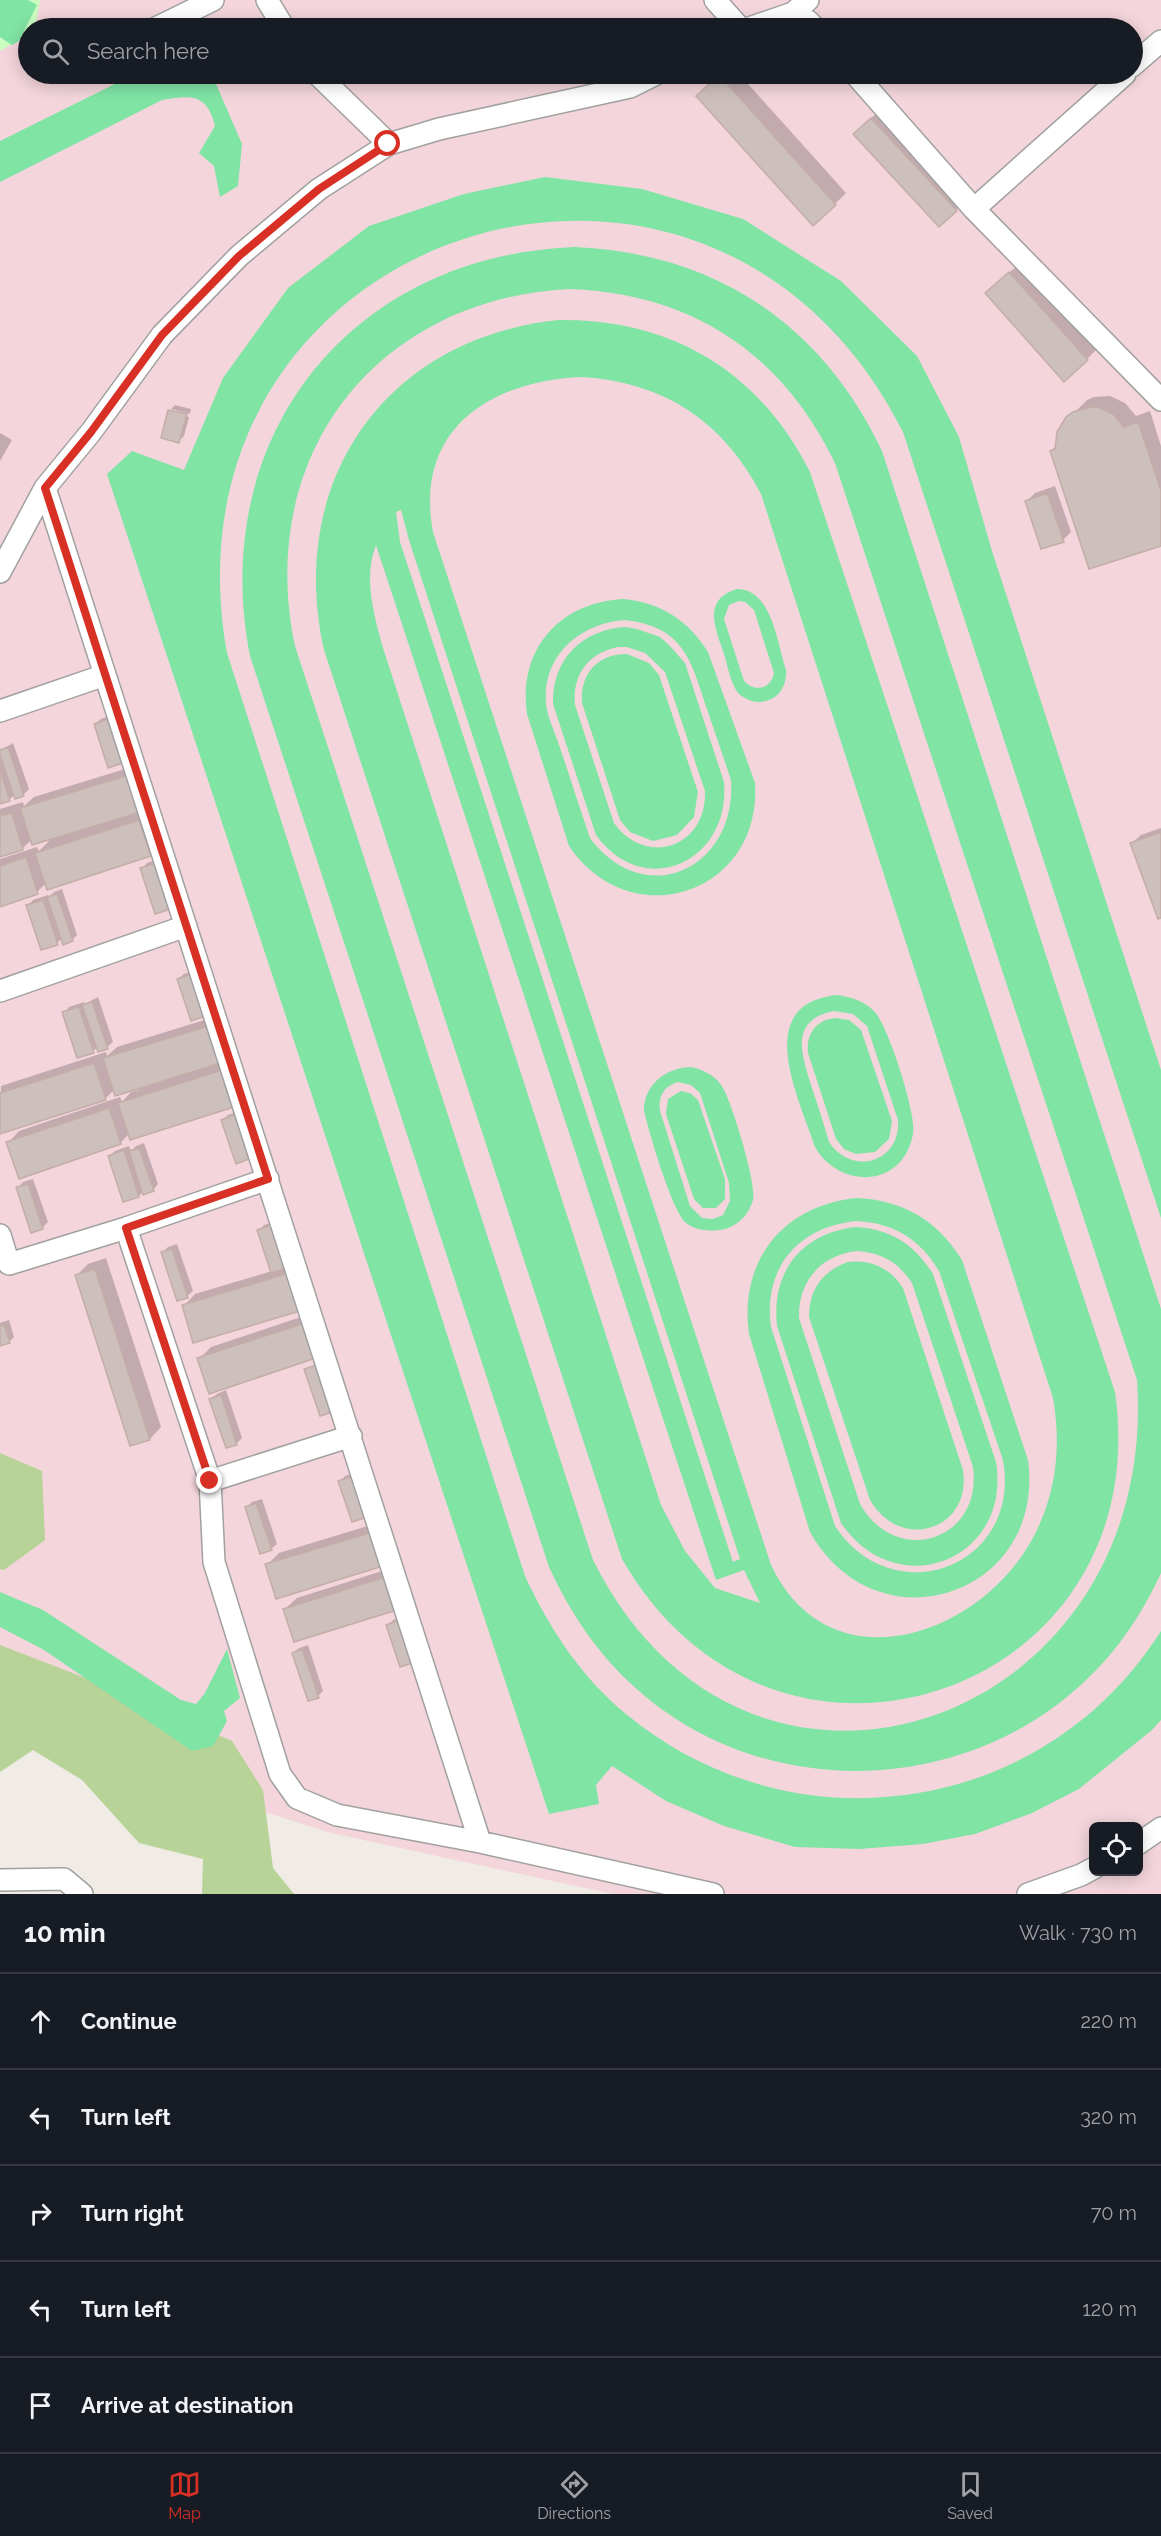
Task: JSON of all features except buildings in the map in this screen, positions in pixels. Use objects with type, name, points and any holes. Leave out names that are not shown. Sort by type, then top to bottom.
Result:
[{"type":"street","points":[[176,18],[213,0]]},
{"type":"street","points":[[267,0],[278,18]]},
{"type":"street","points":[[715,0],[731,18]]},
{"type":"street","points":[[773,18],[800,7]]},
{"type":"street","points":[[1143,57],[1161,41]]},
{"type":"street","points":[[327,84],[388,144]]},
{"type":"street","points":[[0,572],[45,488],[91,432],[162,335],[239,256],[319,189],[388,144],[439,129],[636,84]]},
{"type":"street","points":[[864,84],[974,209],[1161,400]]},
{"type":"street","points":[[974,209],[1114,84]]},
{"type":"street","points":[[45,488],[480,1842]]},
{"type":"street","points":[[0,711],[105,675]]},
{"type":"street","points":[[0,992],[186,927]]},
{"type":"street","points":[[0,1235],[9,1264],[126,1228],[268,1179]]},
{"type":"street","points":[[126,1228],[210,1481],[214,1562],[280,1774],[297,1798],[337,1815],[480,1842],[712,1894]]},
{"type":"street","points":[[210,1481],[351,1436]]},
{"type":"street","points":[[1143,1841],[1161,1828]]},
{"type":"street","points":[[1028,1894],[1089,1871]]},
{"type":"street","points":[[0,1880],[64,1879],[82,1894]]},
{"type":"shaded area","points":[[0,0],[1161,0],[1161,1894],[613,1894],[331,1833],[245,1806],[0,1653]]},
{"type":"green space","points":[[0,0],[40,0],[37,18],[18,18],[18,41],[0,51]]},
{"type":"green space","points":[[0,0],[28,0],[37,5],[30,18],[18,18],[18,42],[12,45],[0,37]]},
{"type":"green space","points":[[115,84],[216,84],[242,144],[238,186],[220,197],[214,166],[199,153],[215,126],[212,115],[202,102],[189,97],[162,100],[0,182],[0,141]]},
{"type":"green space","points":[[545,177],[642,189],[743,219],[841,281],[917,356],[959,437],[992,551],[1161,1070],[1161,1218],[903,432],[815,313],[704,244],[583,221],[463,239],[356,295],[273,386],[226,506],[227,653],[525,1576],[568,1651],[610,1700],[626,1714],[692,1758],[764,1786],[838,1798],[913,1794],[985,1775],[1052,1742],[1111,1693],[1161,1631],[1161,1720],[1152,1730],[1079,1789],[1032,1813],[975,1834],[923,1844],[859,1849],[795,1847],[724,1826],[666,1801],[612,1766],[596,1785],[599,1804],[549,1814],[107,474],[132,451],[184,470],[223,378],[288,288],[369,226],[464,194]]},
{"type":"green space","points":[[575,247],[626,252],[674,264],[718,281],[758,304],[795,332],[828,366],[857,406],[882,451],[1161,1309],[1161,1573],[1128,1632],[1083,1683],[1032,1721],[976,1749],[917,1765],[856,1771],[794,1765],[735,1749],[679,1721],[629,1682],[583,1628],[549,1567],[250,656],[242,576],[251,501],[275,432],[312,372],[362,322],[424,283],[495,258]],"holes":[[[569,289],[613,293],[655,302],[693,317],[728,336],[760,361],[788,390],[813,424],[835,463],[1137,1380],[1127,1500],[1084,1597],[1016,1671],[932,1716],[840,1731],[747,1712],[662,1656],[593,1560],[295,646],[287,577],[294,512],[313,453],[344,400],[387,357],[439,322],[500,299]]]},
{"type":"green space","points":[[559,320],[600,322],[639,329],[675,341],[708,358],[738,379],[765,406],[789,436],[810,472],[1115,1392],[1112,1497],[1077,1584],[1018,1649],[942,1689],[856,1703],[769,1688],[689,1641],[622,1559],[324,650],[316,588],[320,530],[336,476],[362,428],[399,387],[444,355],[498,332]],"holes":[[[582,377],[612,380],[639,387],[665,397],[688,410],[709,426],[729,446],[746,468],[761,494],[1053,1398],[1057,1432],[1053,1483],[1036,1532],[1013,1568],[982,1598],[946,1620],[907,1634],[868,1637],[831,1627],[798,1604],[771,1565],[433,532],[430,496],[435,465],[448,439],[466,417],[489,401],[517,388]],[[401,510],[740,1559],[733,1562],[400,542],[396,512]],[[376,545],[716,1580],[744,1570],[760,1603],[715,1588],[685,1551],[661,1505],[383,648],[371,596],[372,558]]]},
{"type":"green space","points":[[737,589],[749,591],[766,608],[771,619],[786,670],[782,688],[771,700],[755,702],[746,699],[733,685],[714,618],[718,601]],"holes":[[[739,601],[745,602],[754,610],[774,673],[770,683],[762,688],[753,687],[744,681],[724,619],[729,605]]]},
{"type":"green space","points":[[624,599],[650,604],[672,615],[692,631],[708,652],[755,783],[752,821],[738,852],[716,876],[688,890],[657,895],[625,890],[595,874],[569,846],[527,714],[526,691],[529,669],[537,650],[562,620],[580,609],[601,602]],"holes":[[[625,620],[645,624],[673,638],[690,661],[731,780],[729,811],[719,837],[704,857],[683,870],[660,875],[636,873],[612,860],[590,838],[546,703],[546,686],[550,670],[558,656],[580,635],[609,622]]]},
{"type":"green space","points":[[625,627],[660,637],[685,663],[724,782],[723,810],[714,833],[699,851],[681,863],[660,869],[638,866],[616,855],[596,835],[553,704],[558,674],[572,650],[595,634]],"holes":[[[627,647],[645,653],[665,672],[705,791],[703,810],[696,826],[686,838],[672,845],[657,847],[642,845],[627,837],[614,823],[575,705],[576,684],[579,675],[590,660],[607,650]]]},
{"type":"green space","points":[[627,654],[649,663],[659,675],[698,792],[694,817],[677,835],[653,841],[630,832],[620,820],[582,703],[584,683],[592,668],[607,658]]},
{"type":"green space","points":[[837,995],[862,1002],[880,1019],[892,1047],[912,1114],[913,1133],[903,1158],[893,1169],[880,1175],[866,1177],[851,1175],[837,1169],[825,1160],[815,1147],[792,1080],[788,1056],[788,1034],[795,1016],[811,1002]],"holes":[[[834,1011],[853,1014],[867,1026],[898,1120],[897,1134],[892,1146],[884,1155],[873,1160],[850,1159],[839,1153],[829,1142],[802,1052],[804,1031],[810,1022]]]},
{"type":"green space","points":[[835,1018],[849,1020],[861,1030],[892,1121],[889,1139],[875,1152],[856,1154],[844,1149],[836,1139],[808,1053],[809,1040],[814,1029],[822,1022]]},
{"type":"green space","points":[[691,1067],[701,1070],[718,1081],[728,1099],[743,1145],[751,1178],[753,1200],[743,1218],[735,1225],[725,1229],[710,1231],[699,1229],[690,1226],[680,1216],[662,1170],[644,1111],[645,1101],[652,1085],[665,1074]],"holes":[[[678,1082],[691,1085],[700,1093],[729,1183],[730,1201],[723,1215],[713,1219],[702,1218],[690,1206],[660,1111],[661,1096],[669,1086]]]},
{"type":"green space","points":[[681,1091],[690,1093],[698,1100],[725,1179],[725,1199],[716,1208],[703,1208],[694,1199],[666,1114],[668,1099]]},
{"type":"green space","points":[[856,1198],[889,1203],[904,1208],[930,1223],[952,1246],[962,1260],[1028,1460],[1027,1507],[1011,1545],[985,1574],[951,1592],[913,1597],[875,1590],[839,1569],[810,1532],[749,1334],[748,1307],[751,1283],[759,1261],[771,1241],[787,1225],[807,1212],[830,1203]],"holes":[[[856,1221],[870,1222],[905,1235],[923,1250],[939,1271],[1003,1460],[1004,1497],[993,1528],[974,1551],[948,1566],[919,1572],[889,1568],[860,1553],[835,1526],[771,1327],[770,1306],[773,1286],[779,1269],[789,1254],[817,1232],[835,1225]]]},
{"type":"green space","points":[[856,1227],[869,1228],[891,1235],[910,1247],[933,1274],[996,1462],[996,1496],[986,1524],[969,1546],[946,1560],[919,1566],[891,1562],[864,1548],[841,1523],[777,1326],[776,1306],[785,1272],[794,1258],[820,1237]],"holes":[[[857,1251],[882,1256],[889,1260],[901,1269],[912,1283],[973,1467],[972,1492],[965,1513],[951,1528],[934,1537],[914,1540],[894,1536],[876,1524],[860,1504],[799,1318],[803,1292],[814,1272],[833,1258]]]},
{"type":"green space","points":[[848,1262],[864,1262],[879,1266],[892,1275],[903,1288],[963,1470],[963,1491],[956,1508],[945,1520],[931,1527],[915,1529],[898,1526],[883,1516],[870,1500],[809,1317],[814,1290],[824,1276]]},
{"type":"green space","points":[[0,1453],[42,1471],[45,1540],[4,1570],[0,1569]]},
{"type":"green space","points":[[0,1592],[43,1610],[181,1700],[196,1704],[205,1693],[227,1649],[240,1698],[224,1711],[227,1721],[213,1746],[192,1751],[44,1650],[0,1627]]},
{"type":"green space","points":[[0,1645],[114,1689],[232,1741],[263,1790],[273,1868],[294,1894],[202,1894],[203,1859],[139,1843],[82,1780],[33,1750],[0,1772]]},
{"type":"route","points":[[210,1481],[126,1228],[268,1179],[45,488],[91,432],[162,335],[239,256],[319,189],[388,144]]}]
